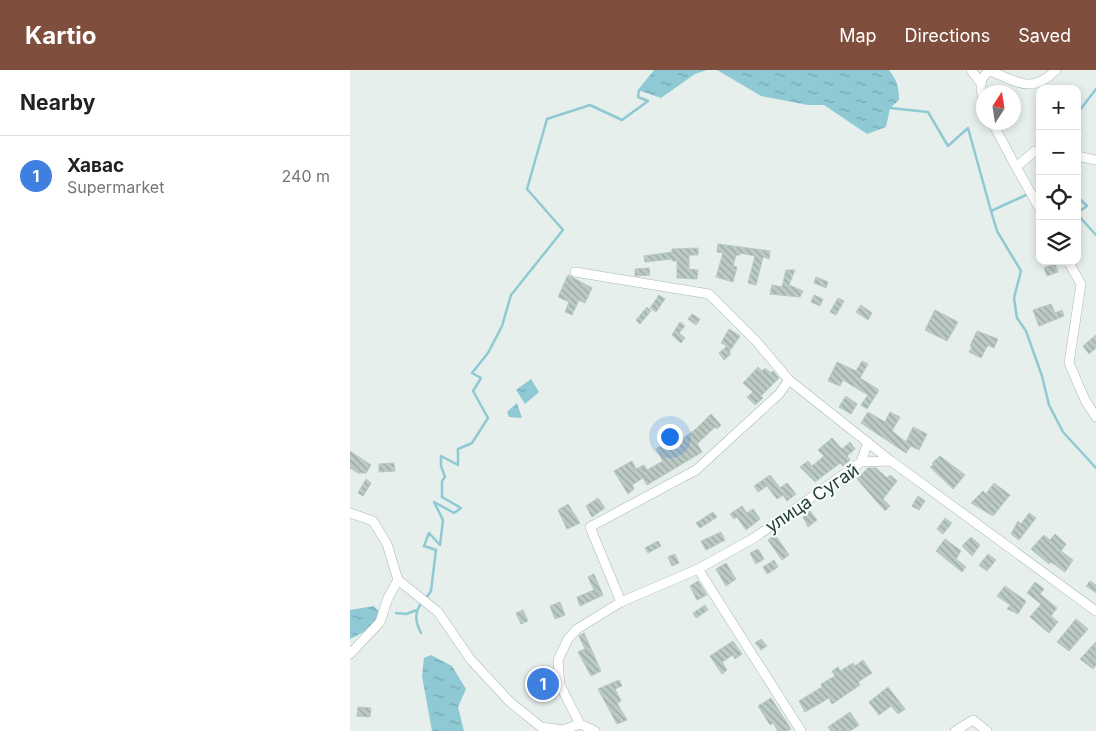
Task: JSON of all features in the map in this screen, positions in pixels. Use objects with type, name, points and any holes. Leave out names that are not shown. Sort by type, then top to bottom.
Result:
[{"type":"street","points":[[971,70],[981,85]]},
{"type":"street","points":[[980,82],[988,71],[1008,80],[1032,84],[1042,82],[1056,70]]},
{"type":"street","points":[[996,130],[1036,202]]},
{"type":"street","points":[[1016,167],[1036,151]]},
{"type":"street","points":[[1081,157],[1096,160]]},
{"type":"street","points":[[1070,265],[1081,284],[1069,363],[1085,400],[1096,418]]},
{"type":"street","points":[[575,272],[709,294],[756,341],[789,380],[891,461],[1096,611]]},
{"type":"street","points":[[621,602],[590,527],[696,470],[779,394],[789,380]]},
{"type":"street","points":[[861,462],[868,442]]},
{"type":"street","name":"улица Сугай","points":[[580,724],[560,685],[558,660],[568,639],[590,619],[621,602],[698,569],[754,538],[861,462],[891,461]]},
{"type":"street","points":[[350,513],[373,521],[387,544],[398,580],[438,612],[471,660],[510,702],[541,726],[563,730],[580,724],[595,731]]},
{"type":"street","points":[[698,569],[801,731]]},
{"type":"street","points":[[350,654],[380,622],[388,598],[398,580]]},
{"type":"street","points":[[955,731],[973,720],[987,731]]},
{"type":"water","points":[[654,70],[707,70],[695,74],[661,98],[638,90]]},
{"type":"water","points":[[717,70],[889,70],[897,84],[899,100],[890,108],[886,127],[867,134],[824,105],[808,105],[761,96]]},
{"type":"water","points":[[531,379],[539,392],[525,404],[516,390]]},
{"type":"water","points":[[517,403],[522,418],[509,417],[507,412]]},
{"type":"water","points":[[374,606],[379,612],[375,622],[364,632],[350,639],[350,610]]},
{"type":"water","points":[[431,655],[452,666],[466,689],[458,707],[464,731],[432,731],[422,676],[424,658]]},
{"type":"building","points":[[718,244],[770,251],[769,259],[763,257],[756,285],[748,283],[755,256],[740,253],[740,255],[736,255],[733,266],[737,267],[733,282],[716,277],[723,253],[717,252]]},
{"type":"building","points":[[698,248],[698,255],[689,255],[689,269],[698,270],[697,279],[677,278],[677,261],[672,261],[672,259],[645,262],[644,256],[672,252],[672,249]]},
{"type":"building","points":[[1055,265],[1058,272],[1047,276],[1044,268]]},
{"type":"building","points":[[649,268],[650,275],[635,276],[635,269]]},
{"type":"building","points":[[786,270],[795,270],[789,285],[803,291],[800,297],[770,294],[772,285],[782,287]]},
{"type":"building","points":[[568,275],[592,288],[585,303],[579,300],[572,315],[565,312],[569,302],[558,297]]},
{"type":"building","points":[[816,277],[828,282],[826,288],[814,283]]},
{"type":"building","points":[[659,295],[665,299],[656,312],[650,308]]},
{"type":"building","points":[[814,295],[823,299],[820,306],[811,302]]},
{"type":"building","points":[[838,298],[844,301],[836,315],[830,312]]},
{"type":"building","points":[[1051,304],[1055,313],[1062,310],[1064,316],[1039,326],[1033,310]]},
{"type":"building","points":[[861,305],[872,313],[868,320],[856,312]]},
{"type":"building","points":[[647,307],[651,311],[640,324],[636,320]]},
{"type":"building","points":[[935,310],[958,322],[947,341],[925,330]]},
{"type":"building","points":[[692,314],[700,319],[696,325],[688,319]]},
{"type":"building","points":[[680,322],[685,326],[679,333],[685,338],[681,343],[672,335]]},
{"type":"building","points":[[729,329],[740,336],[729,352],[731,354],[724,360],[719,353],[727,346],[721,343]]},
{"type":"building","points":[[977,331],[998,339],[994,348],[988,345],[981,358],[969,352]]},
{"type":"building","points":[[1096,335],[1096,348],[1089,354],[1083,346]]},
{"type":"building","points":[[862,361],[868,364],[860,378],[879,390],[867,409],[861,405],[868,395],[843,380],[840,386],[828,381],[837,362],[856,371]]},
{"type":"building","points":[[758,367],[762,371],[765,368],[771,373],[773,371],[779,378],[755,405],[747,397],[753,392],[743,383]]},
{"type":"building","points":[[846,396],[857,404],[851,414],[839,407]]},
{"type":"building","points":[[868,412],[885,422],[890,412],[900,417],[892,431],[906,442],[913,427],[927,434],[919,450],[911,446],[906,453],[861,423]]},
{"type":"building","points":[[711,414],[721,425],[717,429],[715,427],[697,444],[702,452],[647,485],[643,478],[632,485],[634,489],[628,494],[614,471],[632,461],[636,469],[644,465],[647,470],[663,461],[656,449],[662,445],[666,451],[680,443],[679,441],[696,429]]},
{"type":"building","points":[[832,438],[842,449],[850,442],[855,449],[847,456],[850,460],[843,466],[840,463],[815,482],[800,467],[808,461],[812,466],[824,456],[818,450]]},
{"type":"building","points":[[350,451],[371,465],[366,473],[358,473],[350,468]]},
{"type":"building","points":[[940,456],[965,475],[953,489],[930,467]]},
{"type":"building","points":[[394,463],[395,471],[379,472],[379,464]]},
{"type":"building","points":[[868,468],[876,468],[887,478],[890,475],[897,481],[883,499],[890,506],[885,511],[857,479]]},
{"type":"building","points":[[770,475],[780,488],[787,483],[796,494],[787,501],[783,495],[777,499],[767,486],[758,492],[754,486]]},
{"type":"building","points":[[366,479],[371,483],[363,496],[358,493]]},
{"type":"building","points":[[994,483],[1010,495],[993,516],[971,503],[983,491],[986,494]]},
{"type":"building","points":[[918,496],[925,501],[919,510],[912,506]]},
{"type":"building","points":[[598,498],[605,508],[592,517],[586,506]]},
{"type":"building","points":[[568,504],[580,523],[567,529],[558,510]]},
{"type":"building","points":[[742,506],[747,513],[753,509],[760,519],[746,530],[737,517],[734,519],[730,514]]},
{"type":"building","points":[[810,511],[817,520],[808,527],[803,517]]},
{"type":"building","points":[[713,512],[717,517],[700,528],[696,523]]},
{"type":"building","points":[[1029,513],[1036,518],[1019,540],[1011,534],[1018,521],[1021,524]]},
{"type":"building","points":[[945,518],[952,523],[943,534],[937,529]]},
{"type":"building","points":[[721,532],[725,540],[706,550],[701,541]]},
{"type":"building","points":[[1055,534],[1066,544],[1061,551],[1073,560],[1065,572],[1051,562],[1049,564],[1031,549],[1044,535],[1050,540]]},
{"type":"building","points":[[775,535],[789,555],[782,560],[768,540]]},
{"type":"building","points":[[971,537],[980,545],[972,556],[962,546]]},
{"type":"building","points":[[945,539],[961,551],[956,559],[966,567],[962,572],[936,551]]},
{"type":"building","points":[[658,541],[661,546],[648,553],[645,548]]},
{"type":"building","points":[[758,549],[764,559],[756,564],[750,553]]},
{"type":"building","points":[[675,554],[679,563],[672,566],[668,557]]},
{"type":"building","points":[[988,554],[996,560],[987,571],[979,565]]},
{"type":"building","points":[[774,560],[778,567],[767,574],[763,567]]},
{"type":"building","points":[[726,563],[736,579],[726,586],[716,569]]},
{"type":"building","points":[[594,574],[603,595],[580,606],[577,597],[594,590],[588,577]]},
{"type":"building","points":[[698,581],[707,595],[697,600],[690,586]]},
{"type":"building","points":[[1090,581],[1096,585],[1096,593],[1086,586]]},
{"type":"building","points":[[1035,582],[1044,589],[1040,594],[1057,608],[1051,616],[1058,622],[1049,633],[1030,617],[1041,604],[1027,593]]},
{"type":"building","points":[[1005,586],[1026,601],[1018,614],[1007,609],[1010,605],[997,596]]},
{"type":"building","points":[[560,602],[565,615],[555,619],[550,606]]},
{"type":"building","points":[[705,605],[708,610],[696,618],[693,613]]},
{"type":"building","points":[[523,610],[528,621],[521,624],[516,613]]},
{"type":"building","points":[[1076,619],[1088,629],[1069,651],[1057,642]]},
{"type":"building","points":[[584,633],[601,671],[591,676],[578,652],[585,649],[579,636]]},
{"type":"building","points":[[761,639],[767,646],[761,650],[755,643]]},
{"type":"building","points":[[733,641],[742,654],[735,659],[733,655],[722,662],[727,670],[722,674],[710,656]]},
{"type":"building","points":[[1096,642],[1096,665],[1093,669],[1080,659]]},
{"type":"building","points":[[863,660],[872,673],[858,682],[860,685],[832,704],[829,698],[805,712],[799,701],[822,687],[821,684],[835,676],[832,671],[838,667],[840,671],[853,663],[855,666]]},
{"type":"building","points":[[535,678],[547,678],[547,688],[535,688]]},
{"type":"building","points":[[619,680],[622,686],[615,689],[621,701],[617,703],[627,720],[617,724],[598,689]]},
{"type":"building","points":[[888,687],[905,709],[898,714],[891,706],[879,715],[869,702]]},
{"type":"building","points":[[771,698],[791,729],[788,731],[778,731],[773,723],[770,725],[758,706]]},
{"type":"building","points":[[358,707],[371,708],[370,717],[357,716]]},
{"type":"building","points":[[850,712],[859,725],[850,731],[831,731],[828,727]]},
{"type":"waterway","points":[[1081,109],[1096,89]]},
{"type":"waterway","points":[[426,598],[431,591],[436,550],[424,546],[429,533],[440,545],[443,520],[434,502],[454,513],[461,508],[442,497],[442,481],[445,477],[441,466],[441,456],[458,465],[458,449],[472,443],[488,418],[473,391],[481,378],[472,373],[488,353],[502,326],[511,295],[563,230],[527,189],[547,119],[590,105],[622,120],[648,101],[638,97],[639,90]]},
{"type":"waterway","points":[[890,105],[890,108],[928,112],[948,146],[968,128],[991,211],[1028,194]]},
{"type":"waterway","points":[[1081,200],[1087,206],[1081,210]]},
{"type":"waterway","points":[[991,211],[997,231],[1021,271],[1014,298],[1017,318],[1026,331],[1042,376],[1049,405],[1063,432],[1096,468]]},
{"type":"waterway","points":[[1081,218],[1096,235]]},
{"type":"waterway","points":[[421,633],[416,617],[422,602]]},
{"type":"waterway","points":[[396,613],[406,614],[417,610]]},
{"type":"place","name":"Хавас","points":[[543,684]]}]
